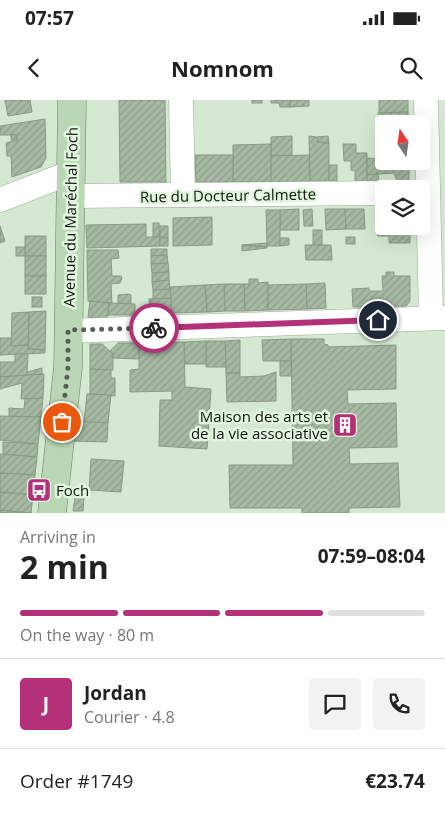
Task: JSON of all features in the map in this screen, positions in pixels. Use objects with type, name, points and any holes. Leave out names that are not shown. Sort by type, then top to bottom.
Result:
[{"type":"main road","name":"Avenue du Maréchal Foch","points":[[52,513],[68,367],[72,100]]},
{"type":"street","points":[[181,100],[183,195]]},
{"type":"street","points":[[425,180],[426,100]]},
{"type":"street","name":"Rue du Docteur Calmette","points":[[72,184],[183,195],[375,193]]},
{"type":"street","points":[[0,200],[72,184]]},
{"type":"street","points":[[68,330],[438,318],[429,235]]},
{"type":"building","points":[[5,100],[30,100],[32,112],[8,116]]},
{"type":"building","points":[[119,100],[165,100],[166,182],[120,182]]},
{"type":"building","points":[[252,100],[262,100],[262,103],[252,103]]},
{"type":"building","points":[[271,100],[290,100],[290,107],[280,107],[279,103],[271,103]]},
{"type":"building","points":[[290,100],[309,100],[309,106],[290,107]]},
{"type":"building","points":[[379,100],[408,100],[408,112],[379,113]]},
{"type":"building","points":[[408,112],[408,115],[378,115],[378,113]]},
{"type":"building","points":[[45,119],[46,158],[41,167],[12,177],[11,156],[7,156],[6,143],[17,140],[17,135],[0,135],[0,126]]},
{"type":"building","points":[[11,135],[17,135],[17,140],[11,140]]},
{"type":"building","points":[[292,136],[292,156],[271,156],[271,137]]},
{"type":"building","points":[[309,136],[317,137],[318,142],[329,143],[329,181],[310,181]]},
{"type":"building","points":[[328,136],[329,143],[318,142],[317,137]]},
{"type":"building","points":[[271,144],[271,182],[233,182],[233,145]]},
{"type":"building","points":[[343,144],[356,144],[356,153],[367,153],[367,181],[355,181],[355,171],[351,170],[351,161],[344,161]]},
{"type":"building","points":[[195,155],[233,155],[233,182],[196,182]]},
{"type":"building","points":[[309,155],[310,181],[271,182],[271,156]]},
{"type":"building","points":[[367,158],[375,159],[375,170],[409,170],[409,180],[397,180],[394,173],[367,175]]},
{"type":"building","points":[[329,165],[337,165],[337,181],[329,181]]},
{"type":"building","points":[[378,174],[379,180],[367,181],[367,175]]},
{"type":"building","points":[[299,209],[299,230],[280,230],[280,210]]},
{"type":"building","points":[[312,209],[313,226],[304,226],[303,210]]},
{"type":"building","points":[[325,209],[345,209],[346,229],[326,230]]},
{"type":"building","points":[[345,209],[364,209],[365,229],[346,229]]},
{"type":"building","points":[[266,210],[280,210],[280,246],[267,246]]},
{"type":"building","points":[[212,217],[212,245],[173,246],[173,218]]},
{"type":"building","points":[[153,223],[159,223],[160,237],[153,237]]},
{"type":"building","points":[[146,224],[146,237],[160,237],[160,246],[87,248],[86,225]]},
{"type":"building","points":[[0,226],[5,241],[0,243]]},
{"type":"building","points":[[160,226],[168,226],[168,238],[160,237]]},
{"type":"building","points":[[313,230],[322,230],[322,245],[313,245]]},
{"type":"building","points":[[410,235],[410,243],[389,243],[389,236],[378,236]]},
{"type":"building","points":[[25,236],[46,236],[46,256],[25,256]]},
{"type":"building","points":[[346,237],[355,237],[355,244],[346,244]]},
{"type":"building","points":[[160,238],[168,238],[168,246],[160,246]]},
{"type":"building","points":[[280,238],[289,238],[289,245],[280,246]]},
{"type":"building","points":[[267,243],[267,247],[242,245]]},
{"type":"building","points":[[242,245],[267,247],[267,248],[242,251]]},
{"type":"building","points":[[305,245],[331,245],[332,260],[306,260]]},
{"type":"building","points":[[16,247],[25,247],[25,256],[16,256]]},
{"type":"building","points":[[151,249],[167,249],[167,255],[151,256]]},
{"type":"building","points":[[87,250],[118,250],[119,258],[111,259],[112,276],[121,276],[122,278],[120,283],[111,284],[112,303],[88,301]]},
{"type":"building","points":[[167,255],[168,263],[151,264],[151,256]]},
{"type":"building","points":[[25,256],[46,256],[46,276],[25,276]]},
{"type":"building","points":[[168,263],[169,272],[152,273],[151,264]]},
{"type":"building","points":[[169,272],[169,280],[152,282],[152,273]]},
{"type":"building","points":[[386,272],[394,272],[394,276],[410,276],[410,301],[406,306],[353,307],[352,289],[369,288],[369,291],[383,291],[382,276],[386,276]]},
{"type":"building","points":[[25,276],[46,276],[46,294],[25,294]]},
{"type":"building","points":[[249,279],[258,279],[258,283],[268,282],[268,310],[245,311],[244,284],[249,284]]},
{"type":"building","points":[[169,280],[170,289],[153,290],[152,282]]},
{"type":"building","points":[[325,283],[326,308],[307,309],[306,284]]},
{"type":"building","points":[[224,284],[244,284],[245,311],[225,311]]},
{"type":"building","points":[[224,284],[225,311],[207,312],[205,285]]},
{"type":"building","points":[[306,284],[307,309],[268,310],[268,285]]},
{"type":"building","points":[[205,285],[207,312],[171,313],[170,287]]},
{"type":"building","points":[[170,289],[171,298],[153,299],[153,290]]},
{"type":"building","points":[[118,295],[131,295],[131,304],[118,303]]},
{"type":"building","points":[[32,297],[42,297],[42,307],[32,307]]},
{"type":"building","points":[[171,298],[171,313],[150,314],[149,299]]},
{"type":"building","points":[[90,301],[109,303],[107,319],[88,317]]},
{"type":"building","points":[[109,303],[135,304],[135,315],[108,315]]},
{"type":"building","points":[[46,311],[45,350],[28,349],[29,312]]},
{"type":"building","points":[[29,312],[28,345],[11,346],[12,313]]},
{"type":"building","points":[[0,338],[11,338],[11,346],[28,345],[28,349],[45,350],[45,353],[0,355]]},
{"type":"building","points":[[291,339],[291,361],[263,361],[262,340]]},
{"type":"building","name":"Maison des arts et de la vie associative","points":[[291,339],[324,339],[324,344],[328,345],[328,347],[396,345],[396,389],[347,390],[348,404],[396,403],[397,447],[349,448],[350,464],[398,463],[400,507],[349,508],[349,513],[302,513],[302,508],[230,508],[229,465],[293,465]]},
{"type":"building","points":[[240,340],[240,373],[226,373],[225,341]]},
{"type":"building","points":[[206,341],[225,341],[226,367],[206,367]]},
{"type":"building","points":[[206,341],[206,364],[185,364],[184,342]]},
{"type":"building","points":[[184,342],[185,387],[211,389],[207,449],[159,446],[160,400],[172,400],[172,391],[130,392],[130,370],[139,369],[139,343]]},
{"type":"building","points":[[118,343],[139,343],[139,359],[113,358],[113,354],[110,351]]},
{"type":"building","points":[[90,344],[102,344],[113,354],[113,370],[90,369]]},
{"type":"building","points":[[15,354],[28,354],[27,372],[42,368],[42,374],[0,377],[0,362],[15,362]]},
{"type":"building","points":[[280,361],[291,361],[292,376],[280,376]]},
{"type":"building","points":[[90,369],[111,370],[111,378],[115,378],[115,396],[90,394]]},
{"type":"building","points":[[276,372],[276,401],[227,402],[226,373],[240,373],[240,377],[264,376]]},
{"type":"building","points":[[44,374],[43,398],[21,399],[22,383],[0,389],[0,377]]},
{"type":"building","points":[[87,394],[111,395],[108,423],[84,422]]},
{"type":"building","points":[[43,398],[41,417],[9,416],[9,408],[24,409],[25,399]]},
{"type":"building","points":[[0,416],[41,417],[38,444],[0,440]]},
{"type":"building","points":[[76,421],[108,423],[107,442],[73,441]]},
{"type":"building","points":[[3,442],[38,444],[37,457],[3,454]]},
{"type":"building","points":[[0,454],[37,457],[35,475],[0,473]]},
{"type":"building","points":[[91,459],[124,461],[121,492],[89,490]]},
{"type":"building","points":[[0,473],[35,475],[33,495],[0,492]]},
{"type":"building","points":[[0,492],[33,495],[31,513],[0,510]]},
{"type":"building","points":[[75,498],[84,498],[83,511],[73,511]]},
{"type":"building","points":[[0,510],[31,513],[0,513]]},
{"type":"way so far","points":[[62,422],[68,367],[68,330],[154,328]]},
{"type":"place","name":"Maison des arts et de la vie associative","points":[[345,425]]},
{"type":"place","name":"Foch","points":[[39,490]]},
{"type":"route","points":[[154,328],[378,320]]}]
